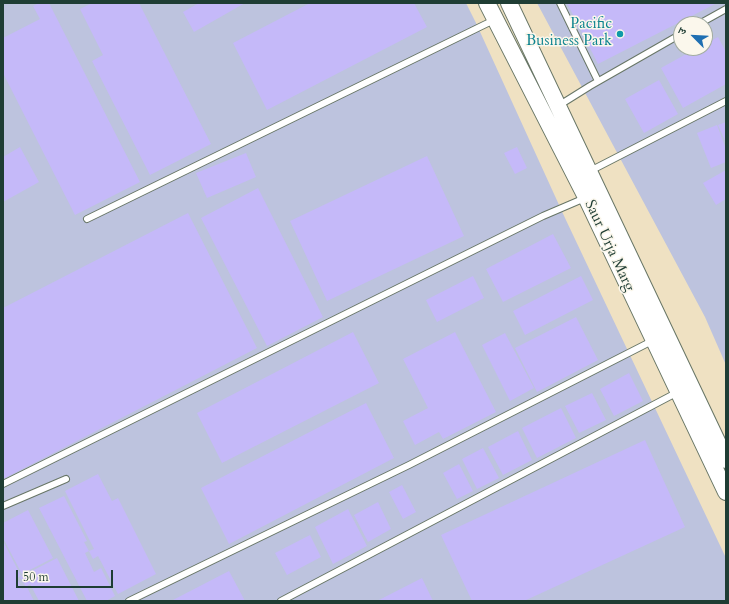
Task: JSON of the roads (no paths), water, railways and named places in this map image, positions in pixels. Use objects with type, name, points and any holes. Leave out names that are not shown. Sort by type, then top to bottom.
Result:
[{"type":"street","name":"Saur Urja Marg","points":[[487,3],[494,20],[536,100],[592,195],[722,468],[726,492]]},
{"type":"street","name":"Saur Urja Marg","points":[[509,3],[588,172],[592,195]]},
{"type":"street","points":[[536,100],[554,99]]},
{"type":"street","name":"Saur Urja Marg","points":[[637,290],[654,340],[678,392],[722,468]]},
{"type":"lane","points":[[560,3],[598,81]]},
{"type":"lane","points":[[713,16],[726,9]]},
{"type":"lane","points":[[86,219],[494,20]]},
{"type":"lane","points":[[554,99],[598,81],[673,39]]},
{"type":"lane","points":[[588,172],[726,101]]},
{"type":"lane","points":[[3,484],[522,227],[592,195]]},
{"type":"lane","points":[[129,601],[409,465],[654,340]]},
{"type":"lane","points":[[281,601],[678,392]]},
{"type":"lane","points":[[3,506],[66,478]]},
{"type":"place","name":"Pacific Business Park","points":[[620,34]]}]
